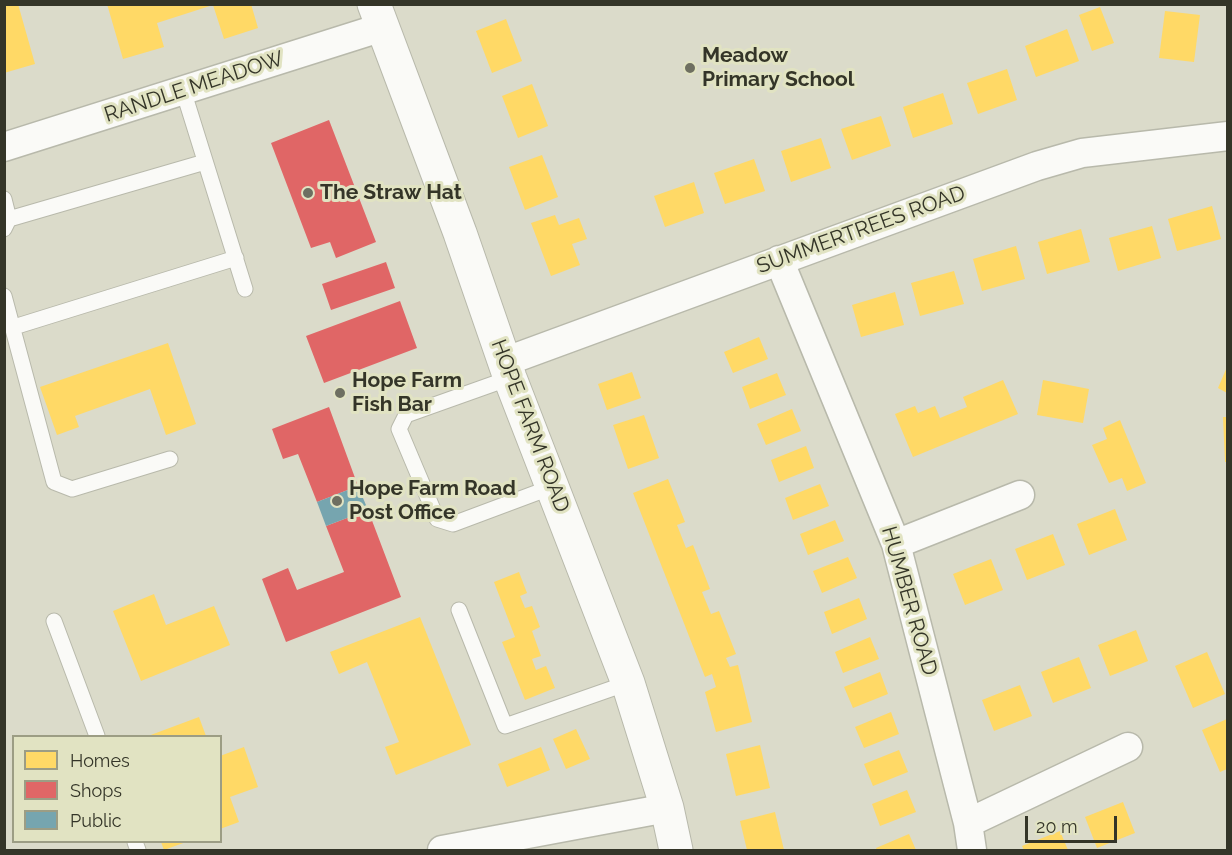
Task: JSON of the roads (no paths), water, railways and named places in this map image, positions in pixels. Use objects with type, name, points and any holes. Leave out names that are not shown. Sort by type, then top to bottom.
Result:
[{"type":"street","name":"RANDLE MEADOW","points":[[4,147],[183,90],[379,16]]},
{"type":"street","name":"HOPE FARM ROAD","points":[[379,16],[460,233],[507,370],[627,683],[668,808],[676,850]]},
{"type":"street","name":"SUMMERTREES ROAD","points":[[507,370],[779,260],[1037,166],[1082,153],[1227,136]]},
{"type":"street","name":"HUMBER ROAD","points":[[779,260],[896,543],[968,822],[972,850]]},
{"type":"street","points":[[896,543],[1020,495]]},
{"type":"street","points":[[968,822],[1128,747]]},
{"type":"street","points":[[442,850],[482,847],[668,808]]},
{"type":"lane","points":[[183,90],[245,290]]},
{"type":"lane","points":[[4,199],[7,224],[206,162]]},
{"type":"lane","points":[[14,327],[236,258]]},
{"type":"lane","points":[[4,296],[54,482],[72,489],[170,459]]},
{"type":"lane","points":[[507,370],[406,414],[399,429],[437,519],[453,524],[552,488]]},
{"type":"lane","points":[[459,610],[505,726],[627,683]]},
{"type":"lane","points":[[54,621],[97,735]]},
{"type":"place","name":"Meadow Primary School","points":[[690,68]]},
{"type":"place","name":"The Straw Hat","points":[[308,193]]},
{"type":"place","name":"Hope Farm Fish Bar","points":[[340,393]]},
{"type":"place","name":"Hope Farm Road Post Office","points":[[337,501]]}]
